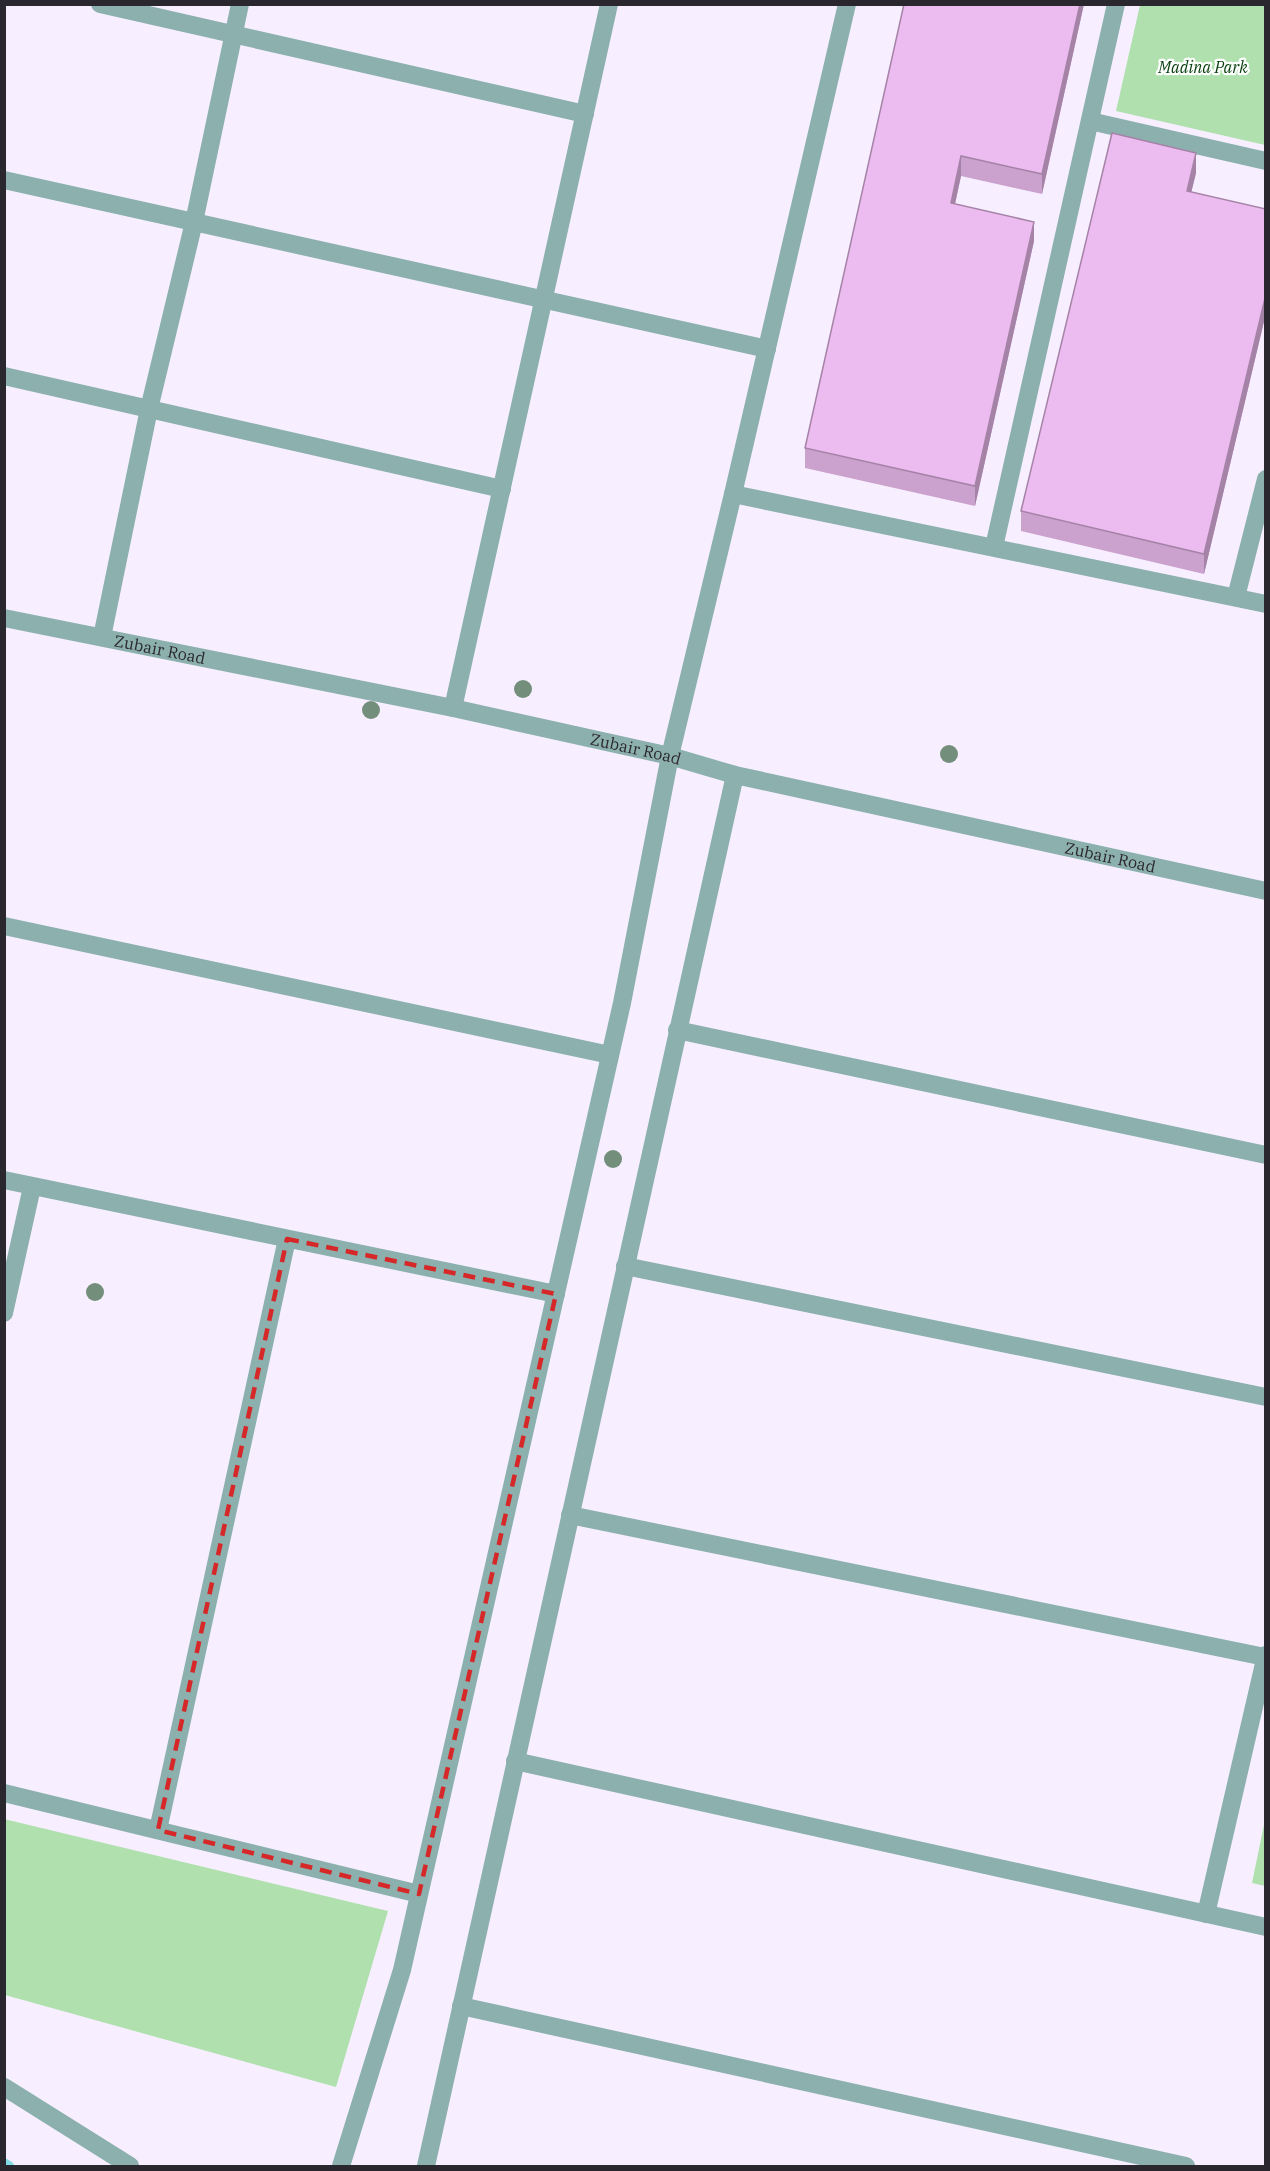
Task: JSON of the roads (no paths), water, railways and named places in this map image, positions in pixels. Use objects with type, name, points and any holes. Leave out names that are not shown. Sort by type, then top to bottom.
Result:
[{"type":"street","points":[[100,4],[585,114]]},
{"type":"street","points":[[102,637],[149,409],[194,222],[240,4]]},
{"type":"street","points":[[453,708],[609,4]]},
{"type":"street","points":[[341,2166],[402,1970],[610,1055],[670,756],[847,4]]},
{"type":"street","points":[[994,547],[1116,4]]},
{"type":"street","points":[[1090,122],[1266,161]]},
{"type":"street","points":[[4,180],[767,349]]},
{"type":"street","points":[[4,376],[502,489]]},
{"type":"street","points":[[1236,597],[1266,479]]},
{"type":"street","points":[[733,495],[1266,604]]},
{"type":"street","name":"Zubair Road","points":[[4,618],[453,708],[670,756],[735,775],[1266,891]]},
{"type":"street","points":[[426,2166],[735,775]]},
{"type":"street","points":[[4,926],[610,1055]]},
{"type":"street","points":[[677,1030],[1266,1155]]},
{"type":"street","points":[[4,1180],[556,1294]]},
{"type":"street","points":[[4,1313],[32,1187]]},
{"type":"street","points":[[158,1830],[287,1239]]},
{"type":"street","points":[[625,1266],[1266,1397]]},
{"type":"street","points":[[570,1515],[1265,1656],[1206,1914]]},
{"type":"street","points":[[515,1761],[1266,1927]]},
{"type":"street","points":[[4,1794],[419,1894]]},
{"type":"street","points":[[461,2006],[1186,2166]]},
{"type":"street","points":[[4,2087],[110,2161],[130,2166]]},
{"type":"waterway","points":[[4,2163],[9,2166]]},
{"type":"park label","name":"Madina Park","points":[[1203,67]]}]
